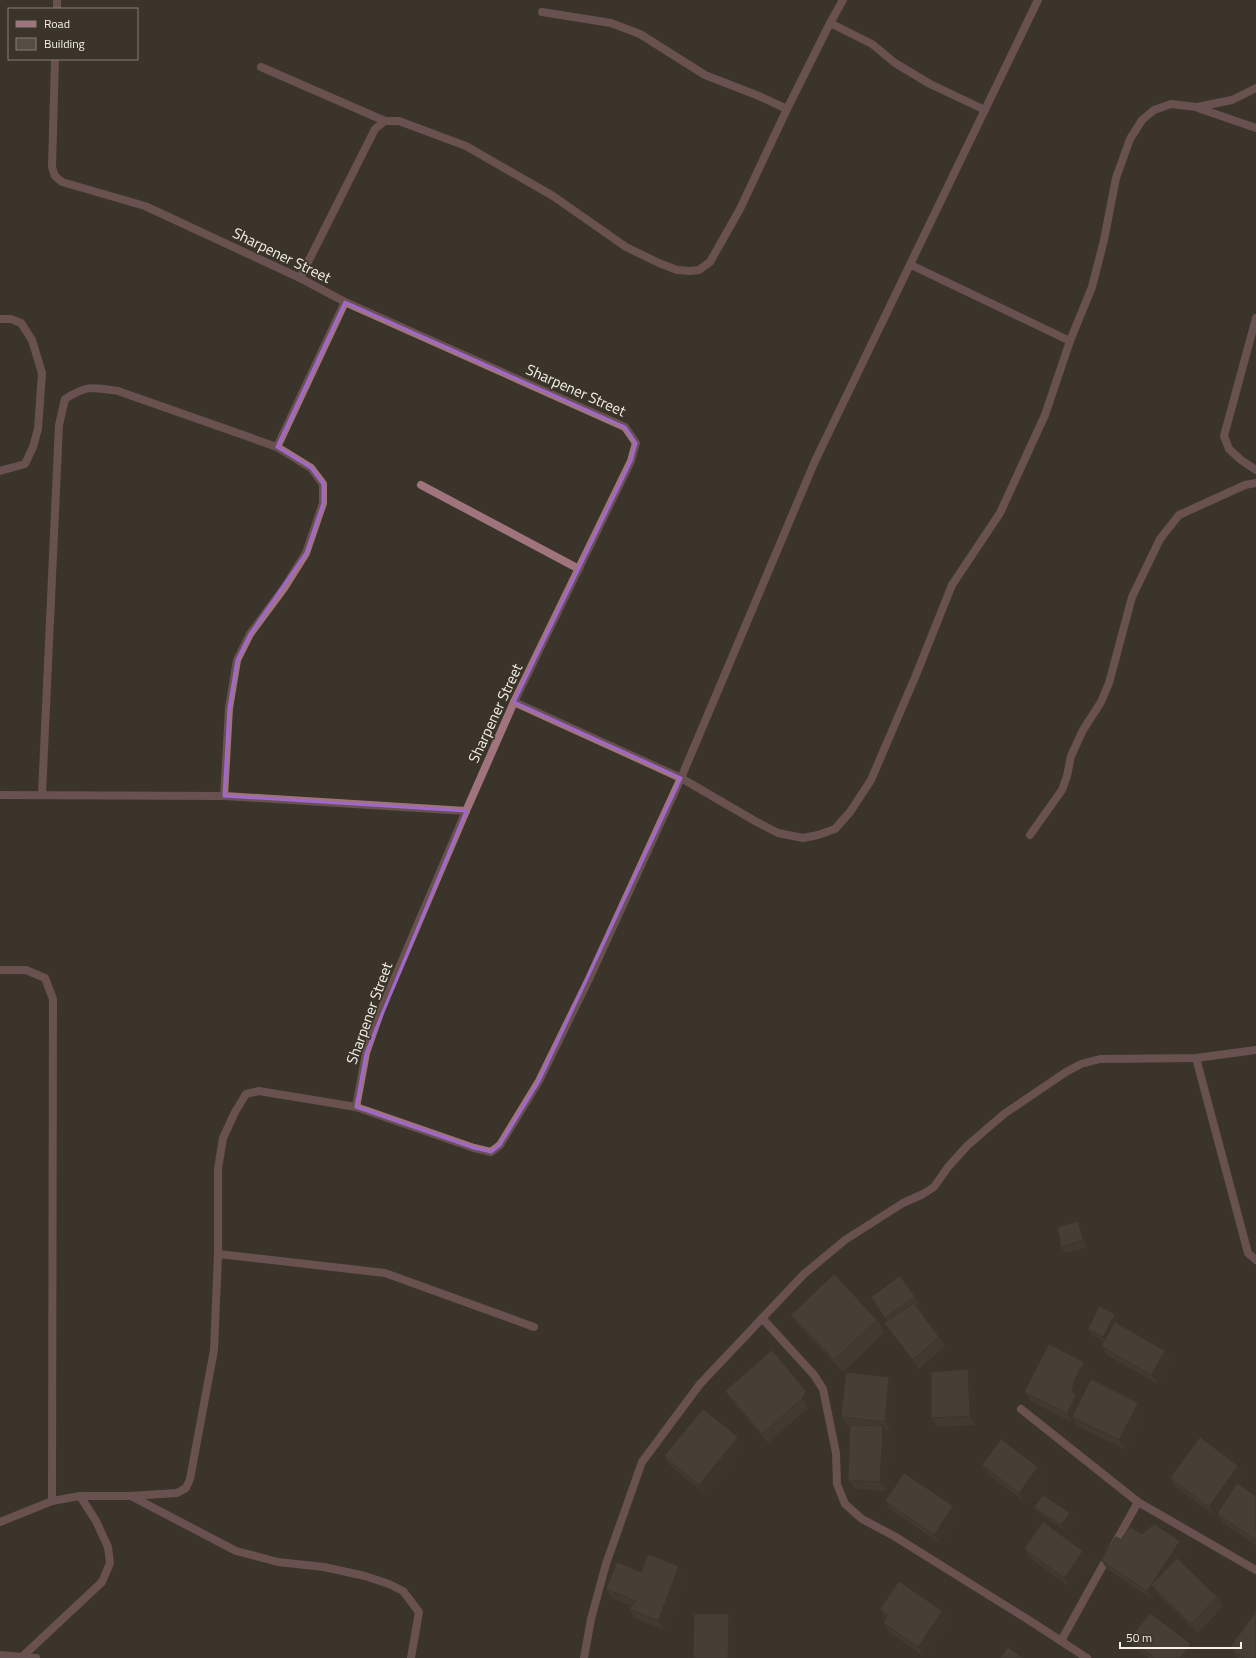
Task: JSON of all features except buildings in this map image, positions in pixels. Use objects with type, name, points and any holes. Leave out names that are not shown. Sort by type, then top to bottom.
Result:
[{"type":"street","points":[[260,67],[385,121],[399,121],[466,146],[553,196],[626,247],[665,266],[677,270],[699,270],[710,262],[740,209],[787,109],[843,0]]},
{"type":"street","points":[[0,1522],[52,1501],[80,1496],[130,1496],[177,1493],[186,1488],[190,1480],[214,1350],[218,1254],[218,1169],[223,1138],[235,1112],[246,1094],[259,1091],[356,1107],[474,1148],[491,1152],[500,1145],[539,1081],[589,978],[681,778],[815,461],[1038,0]]},
{"type":"street","points":[[542,12],[611,23],[640,34],[705,75],[759,96],[787,109]]},
{"type":"street","points":[[830,23],[872,44],[895,63],[930,84],[986,110]]},
{"type":"street","name":"Sharpener Street","points":[[55,60],[52,167],[55,176],[62,182],[145,206],[300,278],[345,302],[625,427],[636,443],[631,462],[514,702],[381,1010],[366,1053],[356,1107]]},
{"type":"street","points":[[1197,107],[1232,100],[1256,88]]},
{"type":"street","points":[[514,702],[681,778],[778,832],[804,838],[835,829],[850,812],[871,780],[916,675],[952,585],[1000,513],[1044,415],[1070,341],[1092,287],[1104,240],[1116,178],[1130,139],[1142,120],[1154,110],[1171,104],[1197,107],[1256,128]]},
{"type":"street","points":[[300,278],[375,129],[385,121]]},
{"type":"street","points":[[911,265],[1070,341]]},
{"type":"street","points":[[277,447],[345,302]]},
{"type":"street","points":[[1256,318],[1224,436],[1229,449],[1241,460],[1256,470]]},
{"type":"street","points":[[0,319],[10,319],[22,323],[32,340],[42,373],[38,429],[34,447],[25,464],[0,471]]},
{"type":"street","points":[[42,794],[59,425],[65,399],[79,390],[93,387],[118,391],[277,447],[311,468],[323,484],[323,503],[306,553],[284,588],[250,634],[237,660],[229,708],[224,796]]},
{"type":"street","points":[[1030,835],[1062,790],[1067,776],[1071,756],[1082,730],[1100,702],[1109,683],[1132,597],[1160,539],[1179,515],[1245,485],[1256,483]]},
{"type":"street","points":[[421,485],[579,569]]},
{"type":"street","points":[[0,795],[224,796],[466,811]]},
{"type":"street","points":[[0,970],[26,970],[45,978],[53,999],[52,1501]]},
{"type":"street","points":[[584,1658],[591,1619],[606,1564],[642,1462],[700,1384],[804,1274],[845,1240],[903,1203],[934,1187],[948,1167],[968,1145],[1004,1114],[1066,1072],[1081,1064],[1100,1059],[1196,1058],[1256,1050]]},
{"type":"street","points":[[1196,1058],[1248,1253],[1256,1260]]},
{"type":"street","points":[[218,1254],[385,1273],[534,1327]]},
{"type":"street","points":[[762,1318],[814,1375],[823,1389],[836,1453],[837,1484],[845,1504],[862,1519],[894,1536],[1087,1658]]},
{"type":"street","points":[[1022,1409],[1138,1502],[1256,1570]]},
{"type":"street","points":[[23,1656],[102,1582],[110,1563],[108,1547],[96,1521],[80,1496]]},
{"type":"street","points":[[130,1496],[236,1552],[278,1562],[324,1567],[365,1576],[389,1584],[403,1591],[419,1612],[411,1658]]},
{"type":"street","points":[[1061,1641],[1138,1502]]},
{"type":"street","points":[[0,1655],[36,1658]]},
{"type":"highlighted area","points":[[345,302],[625,427],[636,443],[631,461],[514,702],[681,778],[539,1081],[500,1145],[491,1152],[474,1148],[356,1107],[366,1053],[466,811],[224,796],[229,708],[237,660],[250,634],[306,553],[323,503],[323,484],[311,468],[277,447]]}]
